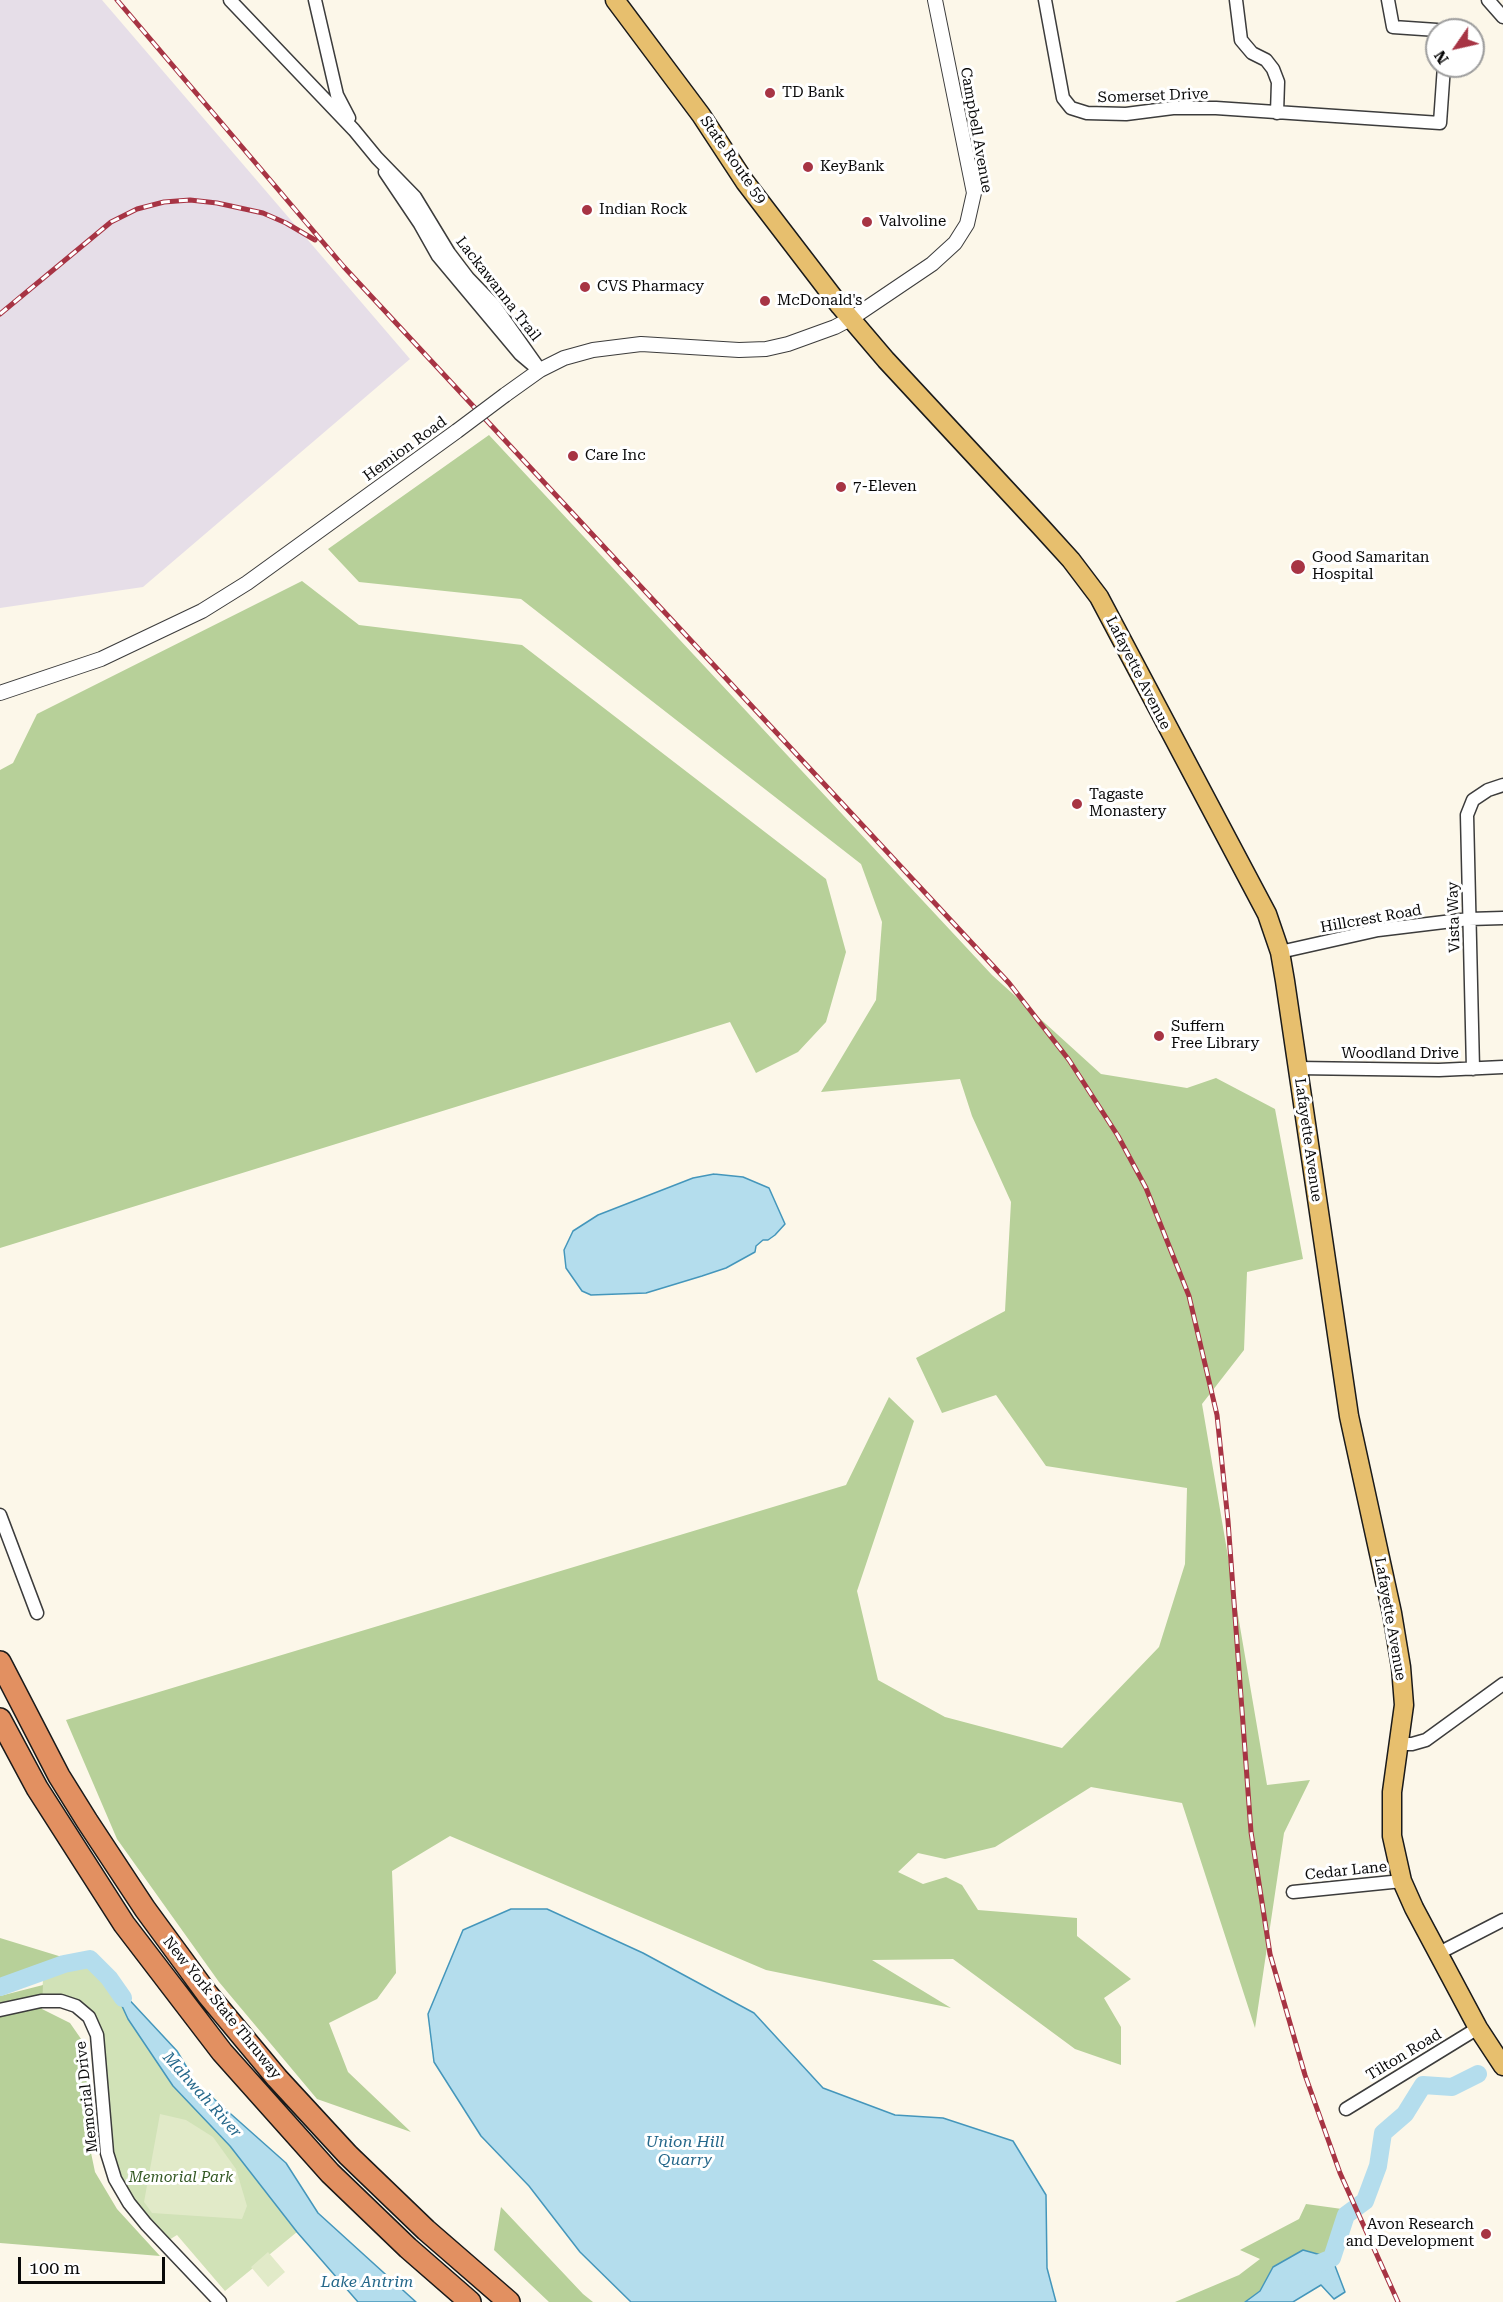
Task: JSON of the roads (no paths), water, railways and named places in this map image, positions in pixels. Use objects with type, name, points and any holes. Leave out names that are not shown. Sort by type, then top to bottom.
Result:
[{"type":"highway","name":"New York State Thruway","points":[[0,1662],[54,1767],[87,1821],[145,1909],[208,1995],[277,2078],[356,2163],[426,2230],[509,2302]]},
{"type":"highway","name":"New York State Thruway","points":[[0,1719],[37,1788],[112,1906],[222,2052],[330,2173],[408,2248],[470,2302]]},
{"type":"main road","name":"State Route 59","points":[[615,0],[701,115],[745,182],[852,318]]},
{"type":"main road","name":"Lafayette Avenue","points":[[852,318],[886,360],[1071,560],[1099,597],[1267,914],[1280,952],[1349,1416],[1392,1613],[1401,1667],[1404,1705],[1392,1792],[1392,1836],[1402,1881],[1437,1954],[1503,2066]]},
{"type":"street","name":"Lackawanna Trail","points":[[230,0],[415,197],[448,253],[494,305],[540,370]]},
{"type":"street","name":"Lackawanna Trail","points":[[315,0],[338,95],[354,130]]},
{"type":"street","name":"Campbell Avenue","points":[[852,318],[932,264],[950,247],[967,224],[972,207],[974,193],[935,0]]},
{"type":"street","name":"Somerset Drive","points":[[1045,0],[1063,98],[1071,108],[1087,113],[1126,114],[1173,108],[1440,123],[1443,78]]},
{"type":"street","points":[[1236,0],[1241,40],[1252,53],[1266,60],[1276,76],[1278,82],[1277,113]]},
{"type":"street","points":[[1388,0],[1394,27],[1425,29]]},
{"type":"street","points":[[1488,0],[1503,17]]},
{"type":"street","points":[[305,78],[315,80],[323,77],[329,58]]},
{"type":"street","name":"Hemion Road","points":[[0,693],[101,659],[202,611],[247,583],[540,370],[580,354],[618,345],[641,344],[730,350],[766,349],[809,337],[852,318]]},
{"type":"street","name":"Vista Way","points":[[1473,1069],[1467,815],[1473,800],[1488,789],[1503,784]]},
{"type":"street","name":"Hillcrest Road","points":[[1280,952],[1378,930],[1469,919],[1503,918]]},
{"type":"street","name":"Woodland Drive","points":[[1298,1068],[1473,1069],[1503,1067]]},
{"type":"street","points":[[0,1515],[37,1613]]},
{"type":"street","points":[[1398,1744],[1412,1744],[1426,1740],[1503,1684]]},
{"type":"street","name":"Cedar Lane","points":[[1293,1892],[1402,1881]]},
{"type":"street","points":[[1437,1954],[1503,1920]]},
{"type":"street","name":"Memorial Drive","points":[[0,2010],[41,2001],[61,2001],[76,2006],[89,2018],[97,2035],[106,2145],[116,2179],[129,2203],[146,2224],[220,2302]]},
{"type":"street","name":"Tilton Road","points":[[1346,2109],[1479,2028]]},
{"type":"water","points":[[714,1174],[743,1177],[769,1188],[785,1224],[775,1235],[756,1246],[755,1252],[726,1268],[702,1276],[646,1293],[591,1295],[582,1291],[566,1268],[564,1250],[573,1231],[598,1215],[693,1178]]},
{"type":"water","name":"Union Hill Quarry","points":[[511,1909],[547,1909],[643,1953],[754,2013],[823,2088],[895,2115],[943,2118],[1013,2141],[1046,2195],[1047,2268],[1056,2302],[631,2302],[580,2252],[529,2186],[481,2136],[434,2062],[428,2014],[463,1930]]},
{"type":"water","name":"Lake Antrim","points":[[109,1978],[177,2051],[196,2083],[286,2163],[318,2213],[416,2302],[358,2302],[297,2232],[230,2146],[173,2086],[128,2019]]},
{"type":"water","points":[[1303,2250],[1332,2258],[1345,2292],[1334,2299],[1321,2285],[1293,2302],[1245,2302],[1260,2291],[1273,2267]]},
{"type":"waterway","name":"Mahwah River","points":[[0,1987],[64,1964],[90,1959],[109,1978],[123,1998]]},
{"type":"waterway","name":"Mahwah River","points":[[1310,2267],[1332,2258],[1346,2215],[1365,2201],[1378,2166],[1383,2133],[1405,2114],[1423,2085],[1452,2087],[1478,2074]]},
{"type":"railway","points":[[117,0],[344,267],[1009,983],[1069,1060],[1118,1136],[1146,1188],[1189,1296],[1217,1415],[1228,1521],[1251,1832],[1270,1954],[1305,2075],[1340,2173],[1398,2302]]},
{"type":"railway","points":[[0,314],[111,222],[137,209],[164,202],[190,200],[263,213],[315,240]]},
{"type":"place","name":"TD Bank","points":[[770,93]]},
{"type":"place","name":"KeyBank","points":[[808,167]]},
{"type":"place","name":"Indian Rock","points":[[587,210]]},
{"type":"place","name":"Valvoline","points":[[867,222]]},
{"type":"place","name":"CVS Pharmacy","points":[[585,287]]},
{"type":"place","name":"McDonald's","points":[[765,301]]},
{"type":"place","name":"Care Inc","points":[[573,456]]},
{"type":"place","name":"7-Eleven","points":[[841,487]]},
{"type":"place","name":"Good Samaritan Hospital","points":[[1298,567]]},
{"type":"place","name":"Tagaste Monastery","points":[[1077,804]]},
{"type":"place","name":"Suffern Free Library","points":[[1159,1036]]},
{"type":"place","name":"Avon Research and Development","points":[[1486,2234]]},
{"type":"park label","name":"Memorial Park","points":[[181,2178]]}]
